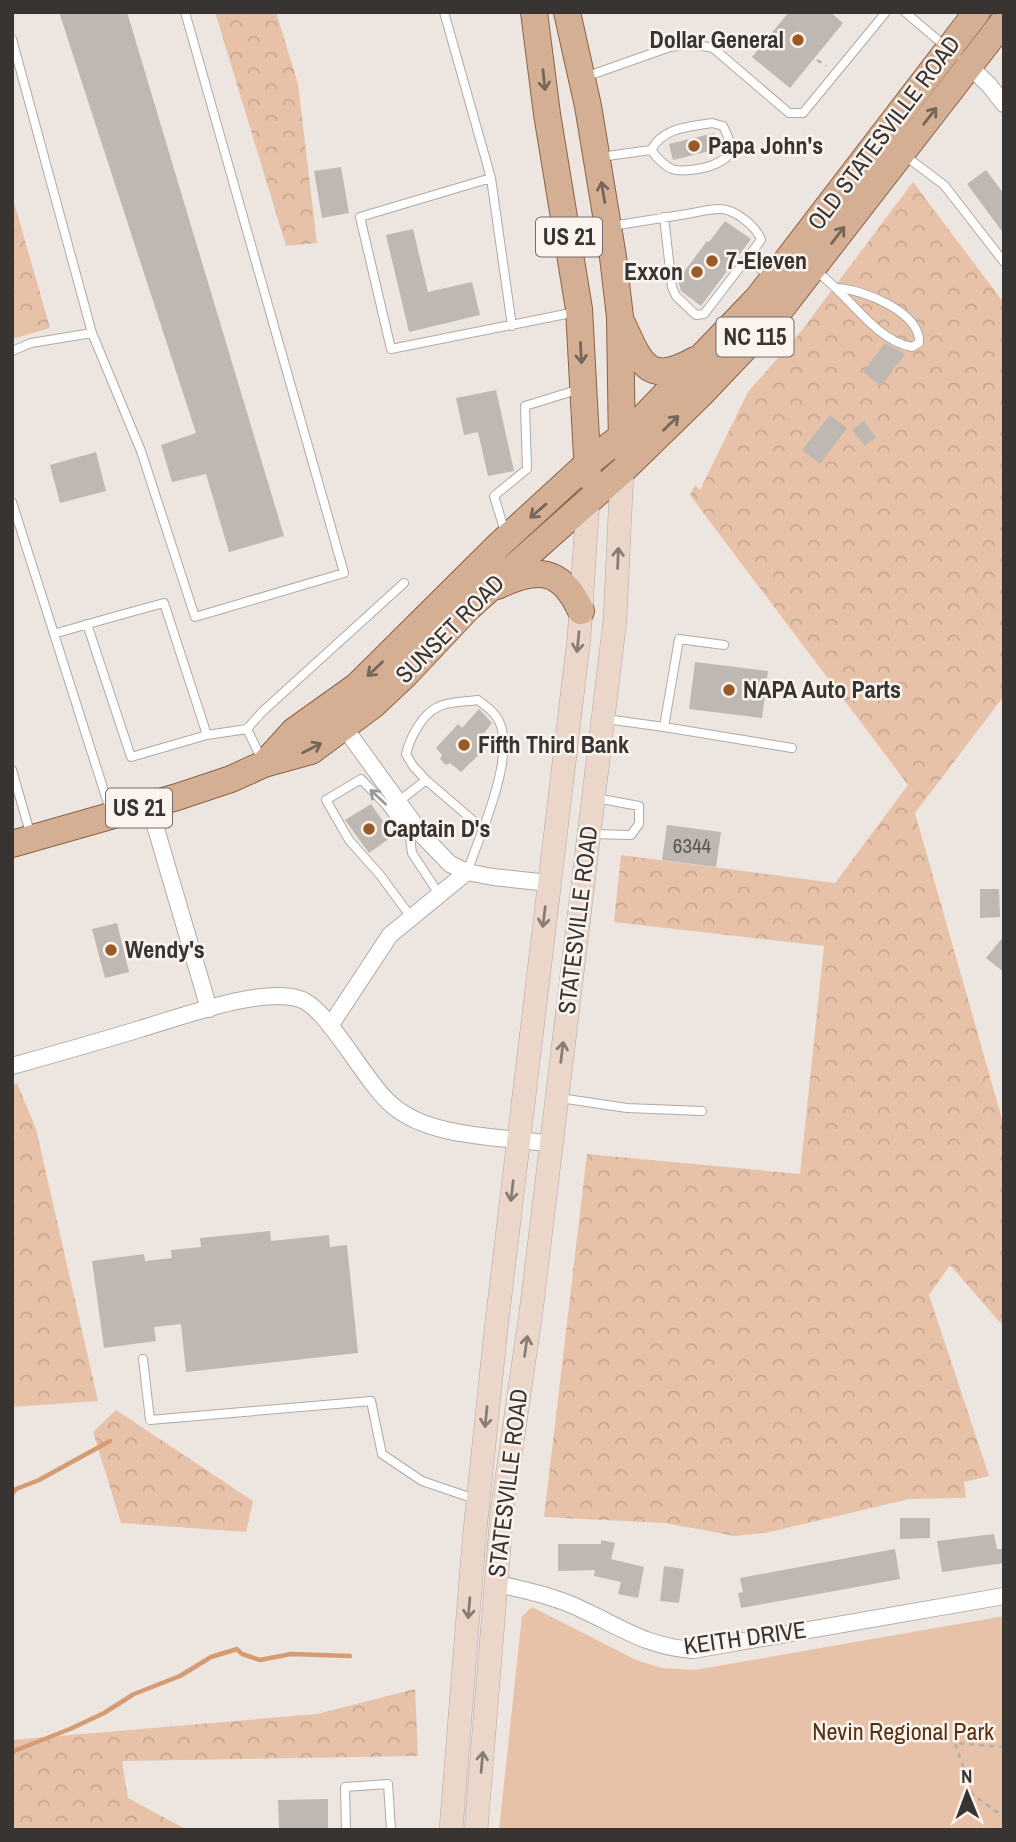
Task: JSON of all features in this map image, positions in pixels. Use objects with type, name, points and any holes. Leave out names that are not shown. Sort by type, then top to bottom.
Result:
[{"type":"main road","name":"STATESVILLE ROAD","points":[[451,1830],[478,1500],[518,1139],[579,638],[588,501],[579,311],[547,114],[534,12]]},
{"type":"main road","name":"STATESVILLE ROAD","points":[[476,1830],[502,1511],[531,1312],[615,620],[622,471],[620,317],[597,157],[567,12]]},
{"type":"main road","name":"OLD STATESVILLE ROAD","points":[[587,464],[621,438],[758,298],[977,12]]},
{"type":"main road","name":"OLD STATESVILLE ROAD","points":[[622,471],[700,395],[777,314],[1004,21]]},
{"type":"main road","points":[[620,317],[638,356],[643,364],[652,370],[678,370],[703,356]]},
{"type":"main road","name":"SUNSET ROAD","points":[[264,764],[294,732],[348,692],[380,664],[451,591],[587,464]]},
{"type":"main road","name":"SUNSET ROAD","points":[[22,841],[203,789],[264,764],[311,751],[344,727],[406,674],[486,592],[622,471]]},
{"type":"main road","points":[[486,592],[514,578],[534,574],[546,575],[569,587],[581,611]]},
{"type":"street","points":[[948,49],[969,66],[1004,104]]},
{"type":"street","points":[[344,727],[436,852],[450,864],[467,872],[548,883]]},
{"type":"street","points":[[149,805],[209,1009]]},
{"type":"street","points":[[330,1026],[390,935],[467,872]]},
{"type":"street","points":[[12,1066],[209,1009],[250,999],[282,996],[300,999],[317,1009],[393,1107],[420,1122],[463,1133],[551,1144]]},
{"type":"street","name":"KEITH DRIVE","points":[[496,1583],[540,1593],[582,1609],[654,1644],[693,1650],[1004,1596]]},
{"type":"lane","points":[[12,39],[92,333],[141,451],[195,617],[344,573],[185,12]]},
{"type":"lane","points":[[444,12],[491,178],[512,326]]},
{"type":"lane","points":[[582,78],[670,47],[692,44],[713,48],[789,113],[803,113],[886,12]]},
{"type":"lane","points":[[905,12],[948,49]]},
{"type":"lane","points":[[712,123],[723,126],[731,148],[728,157],[720,163],[688,170],[675,170],[663,164],[652,150],[658,139],[669,131],[712,123]]},
{"type":"lane","points":[[597,157],[652,150]]},
{"type":"lane","points":[[901,153],[944,185],[1004,262]]},
{"type":"lane","points":[[491,178],[360,217],[391,349],[579,311]]},
{"type":"lane","points":[[609,227],[664,218],[720,209],[730,211],[758,232],[761,240],[705,314],[696,315],[676,296],[672,287],[664,218]]},
{"type":"lane","points":[[747,258],[773,279]]},
{"type":"lane","points":[[812,269],[880,330],[906,345],[912,347],[919,343],[917,327],[903,314],[864,293],[836,288]]},
{"type":"lane","points":[[12,351],[31,343],[92,333]]},
{"type":"lane","points":[[507,538],[494,496],[527,469],[525,406],[583,388]]},
{"type":"lane","points":[[12,502],[112,816]]},
{"type":"lane","points":[[87,624],[131,757],[208,735],[247,729],[262,712],[404,583]]},
{"type":"lane","points":[[54,634],[164,603],[208,735]]},
{"type":"lane","points":[[664,727],[679,639],[724,645]]},
{"type":"lane","points":[[467,872],[483,829],[497,791],[504,737],[497,716],[478,700],[438,707],[416,727],[409,738],[406,754],[426,780],[483,829]]},
{"type":"lane","points":[[603,719],[792,748]]},
{"type":"lane","points":[[247,729],[264,764]]},
{"type":"lane","points":[[12,770],[22,841]]},
{"type":"lane","points":[[411,917],[380,875],[349,840],[326,800],[361,779],[386,805],[410,838],[412,853],[439,894]]},
{"type":"lane","points":[[398,802],[426,780]]},
{"type":"lane","points":[[588,834],[631,835],[639,824],[639,806],[593,797]]},
{"type":"lane","points":[[557,1097],[628,1108],[702,1111]]},
{"type":"lane","points":[[143,1359],[150,1420],[371,1401],[382,1454],[422,1481],[478,1500]]},
{"type":"lane","points":[[346,1830],[345,1787],[388,1784],[391,1830]]},
{"type":"path","points":[[1004,1747],[955,1743],[973,1795],[1004,1817]]},
{"type":"green space","points":[[215,12],[276,12],[298,84],[317,243],[286,246]]},
{"type":"green space","points":[[913,182],[1004,303],[1004,696],[915,813],[1004,1126],[1004,1327],[950,1265],[929,1295],[989,1476],[964,1482],[966,1498],[909,1499],[770,1532],[735,1536],[665,1523],[544,1517],[587,1154],[800,1174],[824,946],[614,922],[621,855],[835,883],[908,785],[690,495],[695,485],[700,490],[748,392],[799,334]]},
{"type":"green space","points":[[12,195],[50,328],[12,339]]},
{"type":"green space","points":[[17,1083],[36,1129],[98,1401],[12,1407],[12,1085]]},
{"type":"green space","points":[[116,1410],[253,1501],[246,1532],[121,1523],[93,1432]]},
{"type":"green space","name":"Nevin Regional Park","points":[[532,1607],[636,1660],[662,1668],[695,1670],[1004,1616],[1004,1830],[499,1830],[522,1616]]},
{"type":"green space","points":[[415,1689],[418,1756],[122,1761],[128,1798],[187,1830],[12,1830],[12,1740],[317,1714]]},
{"type":"building","points":[[59,12],[127,12],[284,536],[229,552],[206,474],[172,482],[161,445],[196,433]]},
{"type":"building","name":"Dollar General","points":[[789,12],[830,12],[843,23],[790,88],[752,57]]},
{"type":"building","name":"Papa John's","points":[[714,133],[718,149],[673,160],[669,144]]},
{"type":"building","points":[[341,167],[349,213],[322,218],[314,171]]},
{"type":"building","points":[[986,170],[1004,194],[1004,234],[967,184]]},
{"type":"building","points":[[725,221],[751,239],[701,306],[681,291],[678,280]]},
{"type":"building","points":[[413,229],[428,292],[472,282],[480,315],[409,332],[386,235]]},
{"type":"building","points":[[885,343],[905,354],[881,386],[863,372]]},
{"type":"building","points":[[496,390],[514,471],[488,476],[478,432],[464,435],[456,398]]},
{"type":"building","points":[[830,415],[847,428],[820,464],[802,450]]},
{"type":"building","points":[[864,421],[876,437],[865,446],[852,430]]},
{"type":"building","points":[[96,452],[106,491],[60,503],[50,465]]},
{"type":"building","name":"NAPA Auto Parts","points":[[695,662],[768,671],[762,718],[689,709]]},
{"type":"building","points":[[479,709],[492,723],[477,742],[485,749],[461,772],[450,763],[446,765],[440,759],[442,755],[436,748],[458,724],[462,728]]},
{"type":"building","name":"Captain D's","points":[[371,804],[393,836],[369,853],[345,820]]},
{"type":"building","points":[[667,825],[721,832],[716,867],[662,860]]},
{"type":"building","points":[[980,889],[999,889],[1000,917],[980,918]]},
{"type":"building","name":"Wendy's","points":[[117,923],[129,972],[105,978],[92,929]]},
{"type":"building","points":[[1004,936],[1004,972],[986,958]]},
{"type":"building","points":[[270,1231],[271,1241],[329,1235],[330,1247],[347,1245],[358,1353],[186,1372],[181,1324],[154,1327],[156,1341],[104,1348],[92,1261],[144,1254],[145,1261],[172,1258],[171,1250],[201,1247],[200,1238]]},
{"type":"building","points":[[900,1518],[930,1518],[930,1538],[900,1539]]},
{"type":"building","points":[[994,1534],[997,1549],[1002,1549],[1004,1563],[942,1572],[937,1541]]},
{"type":"building","points":[[601,1540],[615,1543],[611,1559],[644,1567],[638,1598],[618,1594],[621,1582],[594,1576],[595,1570],[558,1571],[558,1544],[601,1544]]},
{"type":"building","points":[[895,1549],[900,1579],[741,1608],[738,1593],[743,1592],[740,1578]]},
{"type":"building","points":[[664,1566],[684,1569],[679,1603],[660,1601]]},
{"type":"building","points":[[328,1799],[328,1830],[279,1830],[278,1800]]},
{"type":"waterway","points":[[12,1494],[16,1489],[39,1480],[110,1441]]},
{"type":"waterway","points":[[12,1754],[104,1713],[134,1694],[180,1676],[211,1657],[237,1649],[242,1654],[260,1660],[291,1654],[350,1656]]},
{"type":"place","name":"Dollar General","points":[[798,40]]},
{"type":"place","name":"Papa John's","points":[[694,146]]},
{"type":"place","name":"7-Eleven","points":[[712,261]]},
{"type":"place","name":"Exxon","points":[[697,272]]},
{"type":"place","name":"NAPA Auto Parts","points":[[729,690]]},
{"type":"place","name":"Fifth Third Bank","points":[[464,745]]},
{"type":"place","name":"Captain D's","points":[[369,829]]},
{"type":"place","name":"Wendy's","points":[[111,950]]}]
